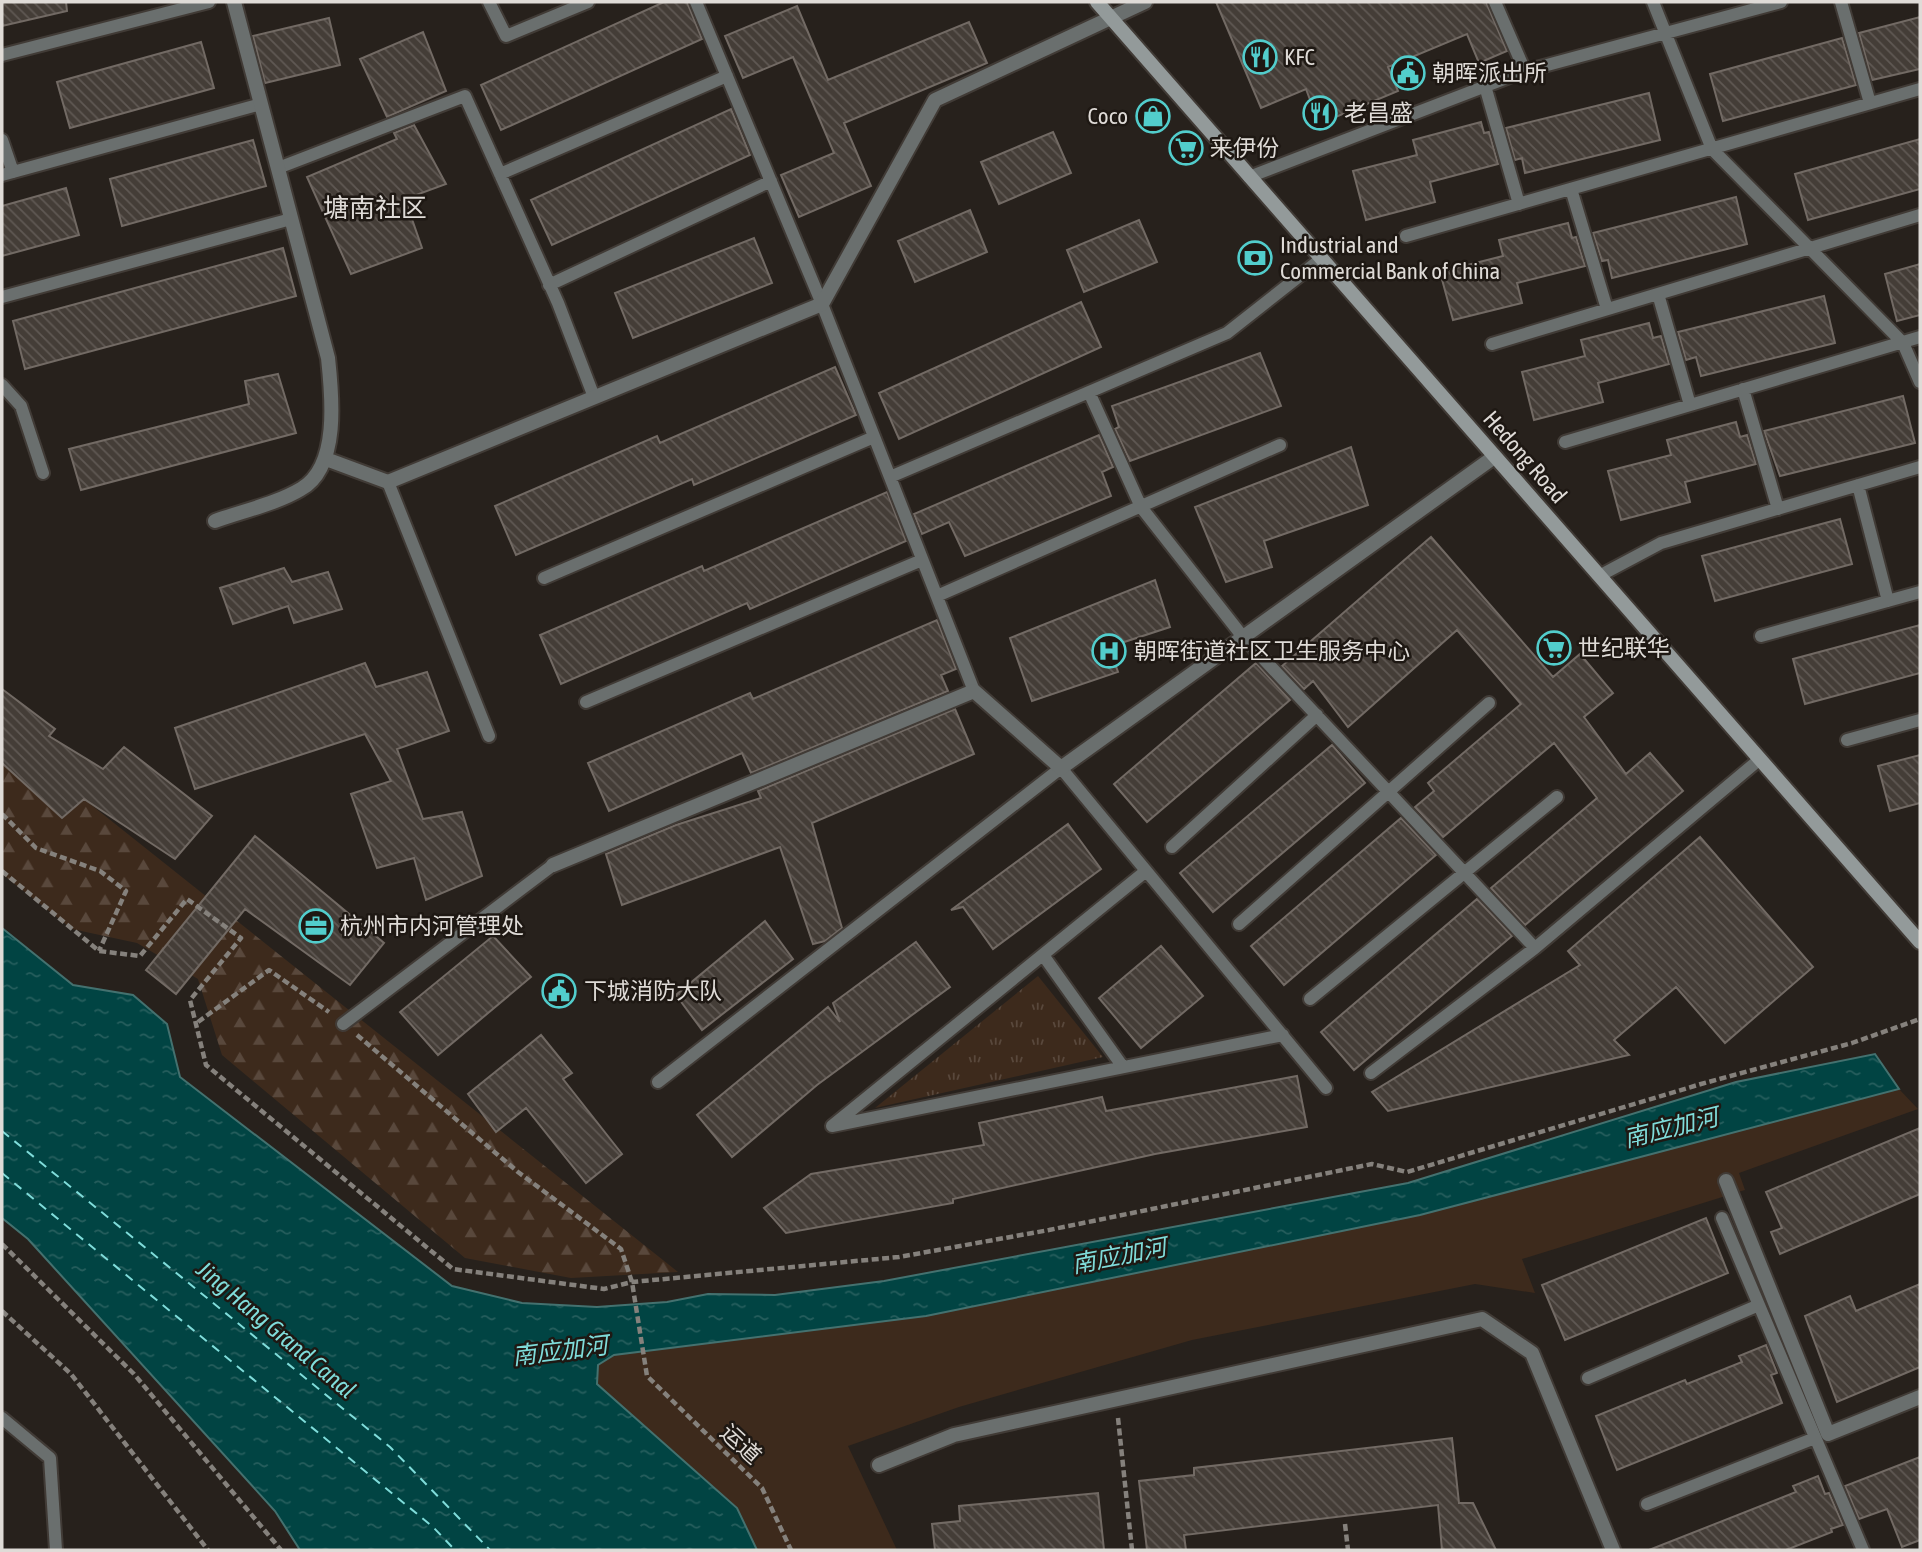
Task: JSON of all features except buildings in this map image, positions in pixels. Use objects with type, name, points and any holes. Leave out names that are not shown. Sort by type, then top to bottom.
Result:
[{"type":"main road","name":"Hedong Road","points":[[1097,2],[1920,942]]},
{"type":"street","points":[[215,521],[303,488],[326,459],[333,408],[328,358],[234,2]]},
{"type":"street","points":[[326,459],[388,482],[822,303],[935,100],[1109,16],[1145,2]]},
{"type":"street","points":[[553,865],[974,691],[1061,768],[1494,457]]},
{"type":"street","points":[[1726,1181],[1828,1434],[1920,1397]]},
{"type":"street","points":[[879,1465],[954,1435],[1482,1319],[1532,1353],[1613,1550]]},
{"type":"lane","points":[[2,55],[209,2]]},
{"type":"lane","points":[[489,2],[506,36],[588,2]]},
{"type":"lane","points":[[696,2],[822,303],[974,691]]},
{"type":"lane","points":[[1495,2],[1525,71]]},
{"type":"lane","points":[[1653,2],[1712,149],[1903,343],[1920,382]]},
{"type":"lane","points":[[1249,177],[1525,71],[1781,2]]},
{"type":"lane","points":[[1841,2],[1870,103]]},
{"type":"lane","points":[[500,174],[727,76]]},
{"type":"lane","points":[[1485,86],[1519,204]]},
{"type":"lane","points":[[1406,236],[1920,89]]},
{"type":"lane","points":[[278,168],[465,96],[550,285],[594,397]]},
{"type":"lane","points":[[2,140],[7,174],[261,104]]},
{"type":"lane","points":[[550,285],[771,181]]},
{"type":"lane","points":[[1571,189],[1607,309]]},
{"type":"lane","points":[[1492,344],[1920,215]]},
{"type":"lane","points":[[2,297],[291,219]]},
{"type":"lane","points":[[890,477],[1227,333],[1321,259]]},
{"type":"lane","points":[[1658,294],[1690,405]]},
{"type":"lane","points":[[1565,442],[1920,337]]},
{"type":"lane","points":[[2,385],[21,406],[43,472]]},
{"type":"lane","points":[[1743,389],[1778,509]]},
{"type":"lane","points":[[1089,391],[1141,506],[1243,637],[1535,948]]},
{"type":"lane","points":[[544,578],[874,436]]},
{"type":"lane","points":[[937,596],[1280,445]]},
{"type":"lane","points":[[1599,576],[1661,543],[1920,467]]},
{"type":"lane","points":[[388,482],[489,736]]},
{"type":"lane","points":[[1858,485],[1888,601]]},
{"type":"lane","points":[[586,702],[922,560]]},
{"type":"lane","points":[[1761,636],[1920,592]]},
{"type":"lane","points":[[1239,924],[1489,703]]},
{"type":"lane","points":[[1172,847],[1317,715]]},
{"type":"lane","points":[[1846,740],[1920,720]]},
{"type":"lane","points":[[1371,1073],[1535,948],[1760,759]]},
{"type":"lane","points":[[658,1082],[1061,768],[1326,1088]]},
{"type":"lane","points":[[1310,999],[1557,797]]},
{"type":"lane","points":[[343,1024],[553,865]]},
{"type":"lane","points":[[1146,871],[832,1126],[1283,1035]]},
{"type":"lane","points":[[1042,955],[1123,1067]]},
{"type":"lane","points":[[1722,1219],[1863,1550]]},
{"type":"lane","points":[[1588,1378],[1759,1306]]},
{"type":"lane","points":[[2,1418],[50,1458],[56,1550]]},
{"type":"lane","points":[[1647,1504],[1815,1438]]},
{"type":"path","points":[[2,814],[36,848],[100,871],[126,891],[99,951]]},
{"type":"path","points":[[2,871],[99,951],[140,956],[187,900],[241,938],[190,1000],[198,1022],[206,1065],[453,1269],[604,1289],[632,1282],[899,1257],[1049,1230],[1372,1164],[1407,1172],[1701,1084],[1852,1043],[1920,1018]]},
{"type":"path","points":[[198,1022],[269,970],[320,1004],[518,1172],[621,1250],[632,1282]]},
{"type":"path","points":[[2,1244],[134,1374],[281,1550]]},
{"type":"path","name":"运道","points":[[632,1282],[647,1376],[762,1488],[791,1550]]},
{"type":"path","points":[[2,1311],[71,1374],[208,1550]]},
{"type":"path","points":[[1116,1400],[1132,1550]]},
{"type":"path","points":[[1345,1524],[1348,1550]]},
{"type":"green space","points":[[2,732],[678,1272],[571,1278],[465,1258],[222,1055],[198,979],[137,943],[72,929],[2,874]]},
{"type":"green space","points":[[1038,976],[1103,1057],[875,1108]]},
{"type":"green space","points":[[1899,1089],[1918,1109],[1739,1173],[1745,1190],[1522,1259],[1535,1293],[1475,1284],[1192,1340],[959,1407],[848,1446],[897,1550],[757,1550],[737,1508],[596,1383],[598,1365],[614,1355],[926,1316]]},
{"type":"water","points":[[2,928],[73,985],[133,995],[167,1024],[180,1077],[452,1286],[522,1303],[597,1307],[667,1302],[708,1294],[775,1295],[884,1281],[1408,1183],[1736,1082],[1875,1054],[1899,1089],[1420,1215],[926,1316],[614,1355],[598,1365],[597,1384],[737,1508],[757,1550],[300,1550],[275,1511],[28,1239],[2,1218]]},
{"type":"ferry route","points":[[2,1131],[390,1447],[490,1550]]},
{"type":"ferry route","points":[[2,1173],[433,1527],[455,1550]]},
{"type":"place","name":"KFC","points":[[1260,57]]},
{"type":"place","name":"朝晖派出所","points":[[1408,73]]},
{"type":"place","name":"老昌盛","points":[[1320,113]]},
{"type":"place","name":"Coco","points":[[1153,116]]},
{"type":"place","name":"来伊份","points":[[1186,148]]},
{"type":"place","name":"Industrial and Commercial Bank of China","points":[[1255,258]]},
{"type":"place","name":"世纪联华","points":[[1554,648]]},
{"type":"place","name":"朝晖街道社区卫生服务中心","points":[[1109,651]]},
{"type":"place","name":"杭州市内河管理处","points":[[316,926]]},
{"type":"place","name":"下城消防大队","points":[[559,991]]},
{"type":"district","name":"塘南社区","points":[[375,208]]},
{"type":"water label","name":"南应加河","points":[[1671,1128]]},
{"type":"water label","name":"南应加河","points":[[1119,1256]]},
{"type":"water label","name":"Jing Hang Grand Canal","points":[[276,1330]]},
{"type":"water label","name":"南应加河","points":[[560,1351]]}]
